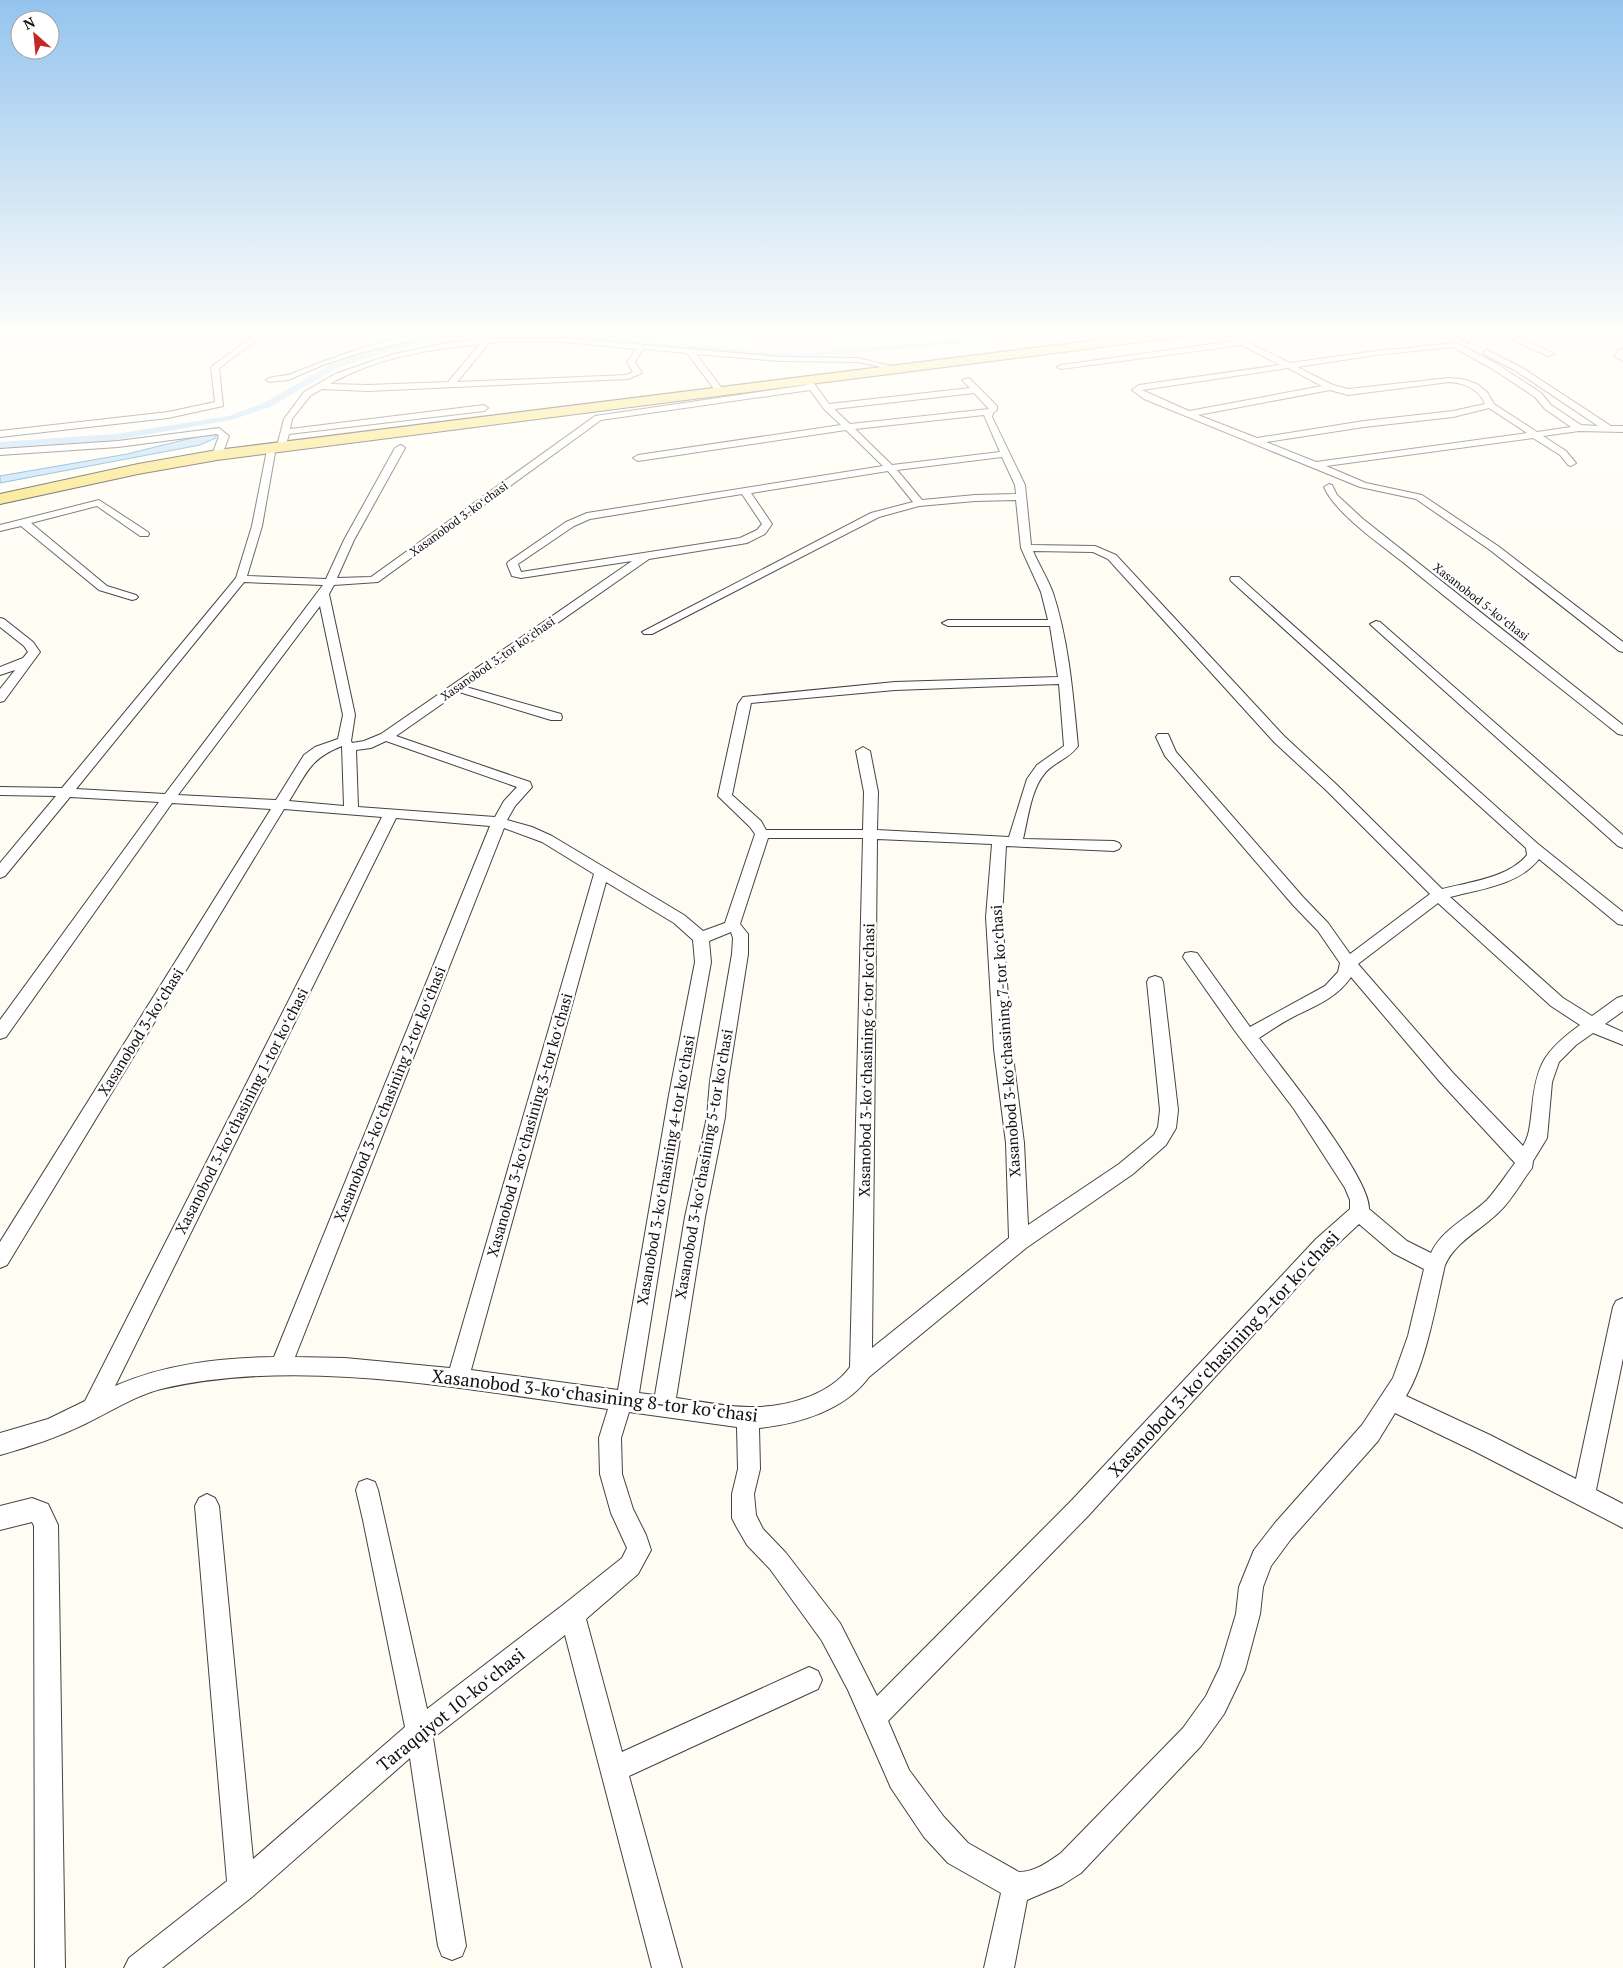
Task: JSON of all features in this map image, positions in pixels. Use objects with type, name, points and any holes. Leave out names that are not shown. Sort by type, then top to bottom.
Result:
[{"type":"main road","points":[[0,499],[138,469],[279,442],[445,423]]},
{"type":"street","points":[[0,434],[99,423]]},
{"type":"street","points":[[0,873],[241,579],[279,442],[286,423]]},
{"type":"street","points":[[279,442],[395,423]]},
{"type":"street","name":"Xasanobod 3-koʻchasi","points":[[330,582],[367,582],[378,579],[591,423]]},
{"type":"street","points":[[844,423],[890,468],[919,503]]},
{"type":"street","points":[[638,458],[888,423]]},
{"type":"street","points":[[0,791],[27,790],[64,794],[282,805],[499,822],[528,830],[547,839],[680,919],[701,938],[732,926],[762,834],[756,824],[725,796],[744,704],[747,700],[895,686],[1065,680],[1055,623],[1047,592],[1026,548],[1020,485],[991,423]]},
{"type":"street","points":[[1211,423],[1364,485],[1419,497],[1494,548],[1623,648]]},
{"type":"street","points":[[1257,441],[1374,423]]},
{"type":"street","points":[[1516,423],[1563,453],[1571,463]]},
{"type":"street","points":[[1571,423],[1579,428]]},
{"type":"street","points":[[1600,423],[1610,429]]},
{"type":"street","points":[[1314,466],[1579,428],[1623,429]]},
{"type":"street","points":[[0,452],[118,444],[219,431],[224,436],[217,455]]},
{"type":"street","points":[[0,1033],[168,799],[323,594],[349,540],[400,448]]},
{"type":"street","points":[[745,490],[767,524],[761,532],[743,541],[522,575],[516,574],[512,568],[512,564],[516,560],[570,524],[587,516],[745,490],[890,468],[1007,454]]},
{"type":"street","name":"Xasanobod 5-koʻchasi","points":[[1329,488],[1333,496],[1359,521],[1460,604],[1623,731]]},
{"type":"street","points":[[648,632],[875,515],[919,503],[975,498],[1021,498]]},
{"type":"street","points":[[0,528],[99,502],[144,534]]},
{"type":"street","points":[[22,522],[103,588],[132,597]]},
{"type":"street","points":[[1026,548],[1095,549],[1112,557],[1278,739],[1332,788],[1439,895],[1542,990],[1592,1025],[1623,1039]]},
{"type":"street","name":"Xasanobod 3-tor koʻchasi","points":[[346,744],[366,745],[386,737],[648,555]]},
{"type":"street","points":[[241,579],[330,582]]},
{"type":"street","points":[[1235,579],[1534,847],[1623,920]]},
{"type":"street","points":[[323,594],[349,715],[346,744],[352,811]]},
{"type":"street","points":[[0,621],[33,648],[34,652],[0,698]]},
{"type":"street","points":[[948,623],[1055,623]]},
{"type":"street","points":[[1376,624],[1623,843]]},
{"type":"street","points":[[0,671],[27,661]]},
{"type":"street","name":"Xasanobod 3-koʻchasining 7-tor koʻchasi","points":[[1019,1242],[1015,1143],[1003,1049],[994,917],[1007,842],[1032,784],[1038,771],[1058,756],[1067,752],[1071,746],[1065,680]]},
{"type":"street","points":[[457,688],[556,717]]},
{"type":"street","points":[[386,737],[525,785],[524,790],[509,804],[499,822]]},
{"type":"street","points":[[1163,737],[1170,753],[1298,901],[1323,927],[1348,963],[1447,1078],[1524,1160]]},
{"type":"street","name":"Xasanobod 3-koʻchasi","points":[[0,1259],[310,758],[320,750],[346,744]]},
{"type":"street","name":"Xasanobod 3-koʻchasining 6-tor koʻchasi","points":[[861,1370],[871,834],[871,792],[863,751]]},
{"type":"street","name":"Xasanobod 3-koʻchasining 1-tor koʻchasi","points":[[92,1408],[391,814]]},
{"type":"street","name":"Xasanobod 3-koʻchasining 2-tor koʻchasi","points":[[281,1366],[499,822]]},
{"type":"street","points":[[762,834],[871,834],[1114,846]]},
{"type":"street","points":[[1248,1036],[1278,1017],[1329,991],[1345,975],[1348,963],[1439,895],[1500,878],[1526,864],[1534,855],[1534,847]]},
{"type":"street","name":"Xasanobod 3-koʻchasining 3-tor koʻchasi","points":[[458,1378],[602,871]]},
{"type":"street","name":"Xasanobod 3-koʻchasining 5-tor koʻchasi","points":[[664,1406],[694,1217],[716,1117],[719,1081],[740,954],[740,930],[732,926]]},
{"type":"street","name":"Xasanobod 3-koʻchasining 4-tor koʻchasi","points":[[624,1401],[703,962],[701,938]]},
{"type":"street","points":[[1191,957],[1300,1104],[1353,1184],[1360,1200],[1359,1212],[1400,1246],[1435,1265]]},
{"type":"street","name":"Xasanobod 3-koʻchasining 8-tor koʻchasi","points":[[0,1444],[52,1427],[135,1388],[172,1376],[253,1366],[382,1371],[458,1378],[748,1418],[768,1418],[823,1400],[853,1382],[861,1370],[1019,1242],[1126,1169],[1160,1140],[1167,1128],[1169,1110],[1155,982]]},
{"type":"street","points":[[748,1418],[749,1469],[743,1494],[744,1518],[755,1537],[778,1561],[831,1632],[857,1681],[900,1780],[934,1828],[958,1853],[1016,1886],[1030,1886],[1070,1863],[1192,1737],[1215,1705],[1232,1670],[1248,1614],[1252,1587],[1262,1558],[1370,1433],[1402,1383],[1418,1336],[1435,1265],[1449,1241],[1477,1221],[1495,1204],[1525,1163],[1524,1160],[1538,1138],[1542,1082],[1546,1069],[1552,1059],[1564,1047],[1623,1002]]},
{"type":"street","name":"Xasanobod 3-koʻchasining 9-tor koʻchasi","points":[[873,1718],[1080,1508],[1310,1259],[1359,1212]]},
{"type":"street","points":[[1584,1495],[1623,1306]]},
{"type":"street","points":[[1391,1400],[1623,1516]]},
{"type":"street","name":"Taraqqiyot 10-koʻchasi","points":[[139,1968],[242,1887],[419,1732],[572,1614],[630,1566],[639,1550],[634,1532],[623,1513],[611,1474],[609,1460],[610,1438],[624,1401]]},
{"type":"street","points":[[367,1490],[375,1520],[419,1732],[452,1946]]},
{"type":"street","points":[[207,1506],[242,1887]]},
{"type":"street","points":[[0,1518],[32,1510],[40,1512],[44,1517],[46,1525],[50,1968]]},
{"type":"street","points":[[572,1614],[667,1968]]},
{"type":"street","points":[[613,1770],[809,1680]]},
{"type":"street","points":[[999,1968],[1016,1886]]},
{"type":"water","points":[[212,433],[216,435],[216,438],[200,445],[0,483],[0,476],[127,454]]},
{"type":"waterway","points":[[0,445],[116,437],[206,423]]}]
